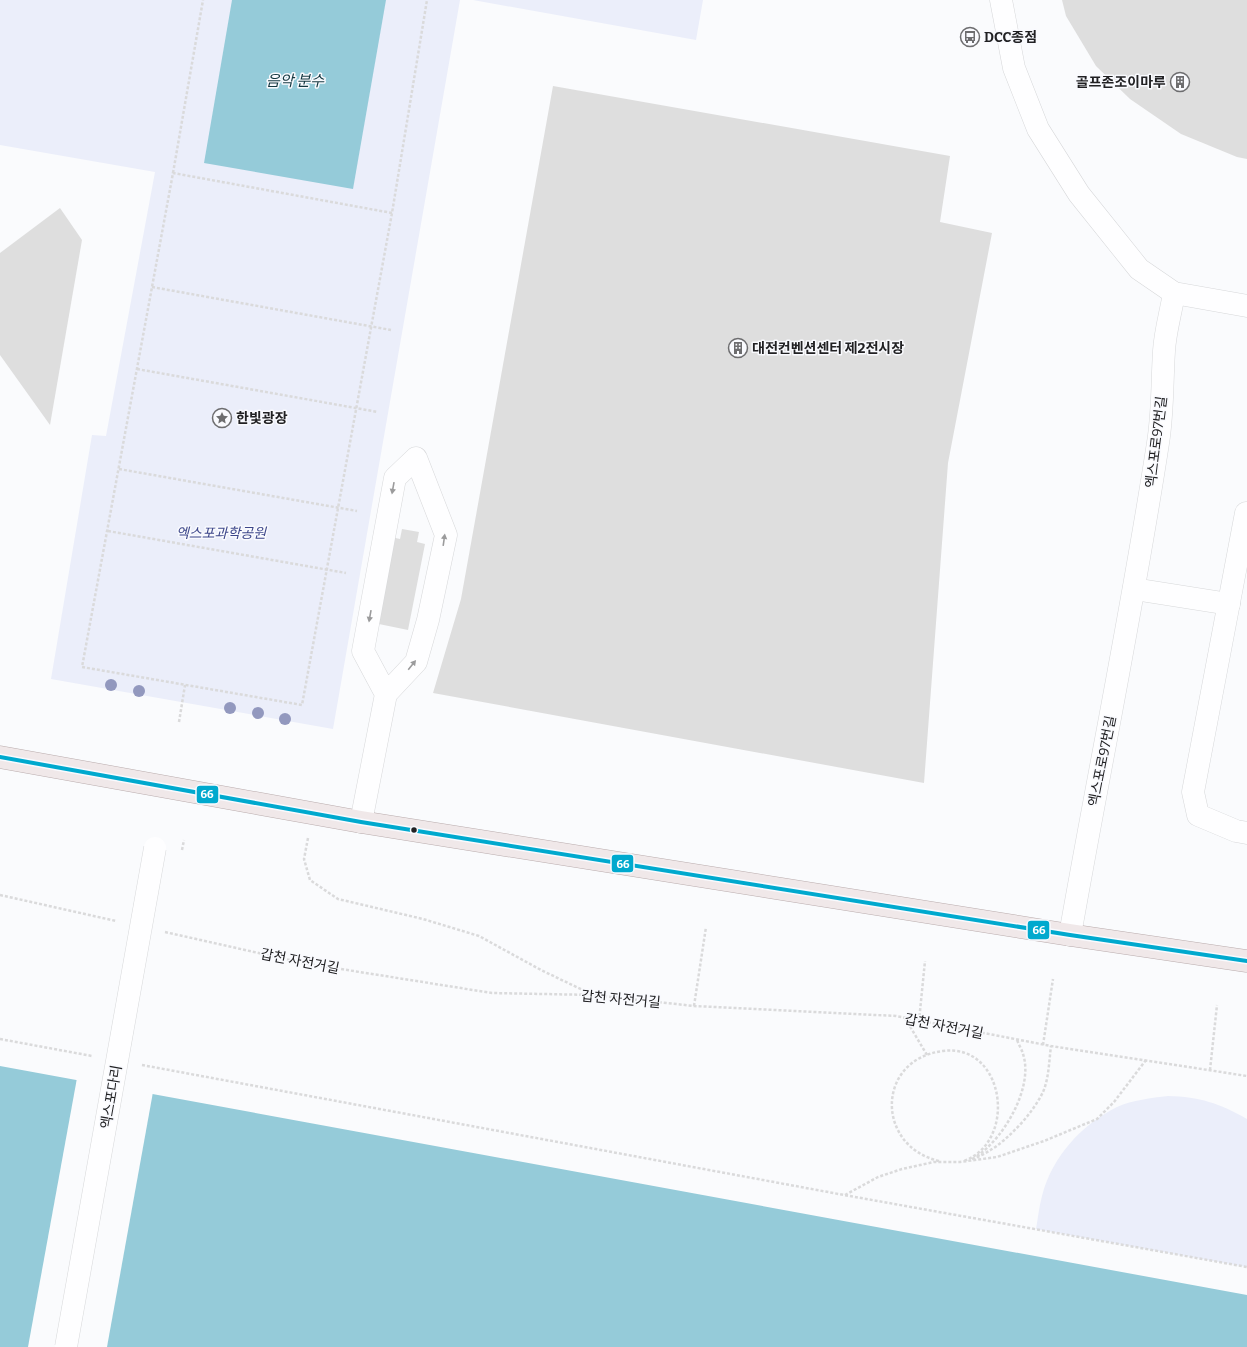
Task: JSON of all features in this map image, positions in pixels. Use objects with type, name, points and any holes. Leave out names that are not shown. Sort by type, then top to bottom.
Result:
[{"type":"main road","points":[[0,757],[361,822],[1070,935],[1247,961]]},
{"type":"street","points":[[1001,0],[1014,68],[1038,129],[1079,194],[1139,269],[1174,293],[1247,306]]},
{"type":"street","name":"엑스포로97번길","points":[[1070,935],[1134,589],[1159,440],[1164,380],[1164,350],[1174,293]]},
{"type":"street","points":[[361,822],[386,694],[416,662],[428,620],[446,535],[416,458],[395,478],[363,651],[386,694]]},
{"type":"street","points":[[1246,513],[1193,792],[1198,815],[1236,831],[1247,833]]},
{"type":"street","points":[[1134,589],[1229,604]]},
{"type":"street","name":"엑스포다리","points":[[66,1347],[156,842]]},
{"type":"path","points":[[203,0],[108,532],[82,667],[302,705],[392,213],[427,0]]},
{"type":"path","points":[[173,173],[392,213]]},
{"type":"path","points":[[152,287],[390,330]]},
{"type":"path","points":[[137,369],[378,412]]},
{"type":"path","points":[[119,469],[357,511]]},
{"type":"path","points":[[108,532],[346,573]]},
{"type":"path","points":[[179,722],[185,685]]},
{"type":"path","points":[[181,853],[184,840]]},
{"type":"path","points":[[304,859],[310,880],[338,899],[423,919],[479,936],[541,970],[594,995]]},
{"type":"path","points":[[0,895],[117,921]]},
{"type":"path","points":[[694,1006],[706,928]]},
{"type":"path","name":"갑천 자전거길","points":[[163,932],[304,963],[492,993],[594,995],[694,1006],[896,1016],[1051,1046],[1247,1076]]},
{"type":"path","points":[[919,1021],[925,961]]},
{"type":"path","points":[[1043,1044],[1053,979]]},
{"type":"path","points":[[1210,1070],[1217,1004]]},
{"type":"path","points":[[906,1018],[927,1055]]},
{"type":"path","points":[[0,1039],[94,1056]]},
{"type":"path","points":[[968,1161],[992,1143],[1017,1108],[1025,1071],[1024,1055],[1017,1040]]},
{"type":"path","points":[[968,1161],[990,1151],[1008,1136],[1022,1122],[1035,1105],[1043,1091],[1047,1076],[1051,1046]]},
{"type":"path","points":[[945,1163],[930,1159],[913,1150],[902,1138],[892,1115],[895,1083],[913,1062],[927,1055],[942,1051],[958,1051],[973,1057],[985,1068],[994,1081],[998,1094],[998,1110],[989,1142],[970,1159],[960,1162]]},
{"type":"path","points":[[844,1195],[878,1177],[902,1169],[934,1162],[960,1162],[997,1157],[1044,1141],[1096,1119],[1114,1102],[1146,1060]]},
{"type":"path","points":[[141,1065],[844,1195],[1247,1267]]},
{"type":"green space","name":"엑스포과학공원","points":[[0,0],[460,0],[333,729],[51,679],[92,435],[106,436],[155,172],[0,145]]},
{"type":"green space","points":[[473,0],[703,0],[696,40]]},
{"type":"green space","points":[[1168,1096],[1200,1099],[1218,1105],[1247,1119],[1247,1267],[1036,1229],[1041,1200],[1053,1168],[1061,1155],[1080,1133],[1104,1114],[1117,1107],[1136,1101]]},
{"type":"water","name":"음악 분수","points":[[232,0],[386,0],[353,189],[204,163]]},
{"type":"water","points":[[0,1066],[1247,1295],[1247,1347],[0,1347]]},
{"type":"pier","points":[[77,1078],[153,1092],[107,1347],[28,1347]]},
{"type":"building","name":"골프존조이마루","points":[[1062,0],[1247,0],[1247,159],[1237,157],[1181,134],[1130,99],[1096,66],[1066,16]]},
{"type":"building","name":"대전컨벤션센터 제2전시장","points":[[553,86],[950,156],[940,222],[992,233],[948,463],[924,783],[433,693],[461,599]]},
{"type":"building","points":[[60,208],[82,240],[50,425],[0,355],[0,253]]},
{"type":"building","points":[[402,529],[419,532],[417,542],[425,544],[408,630],[374,623],[391,537],[400,539]]},
{"type":"transit line","name":"66","points":[[0,757],[361,822],[1070,935],[1247,961]]},
{"type":"place","name":"DCC종점","points":[[970,37]]},
{"type":"place","name":"골프존조이마루","points":[[1180,82]]},
{"type":"place","name":"대전컨벤션센터 제2전시장","points":[[738,348]]},
{"type":"place","name":"한빛광장","points":[[222,418]]}]
